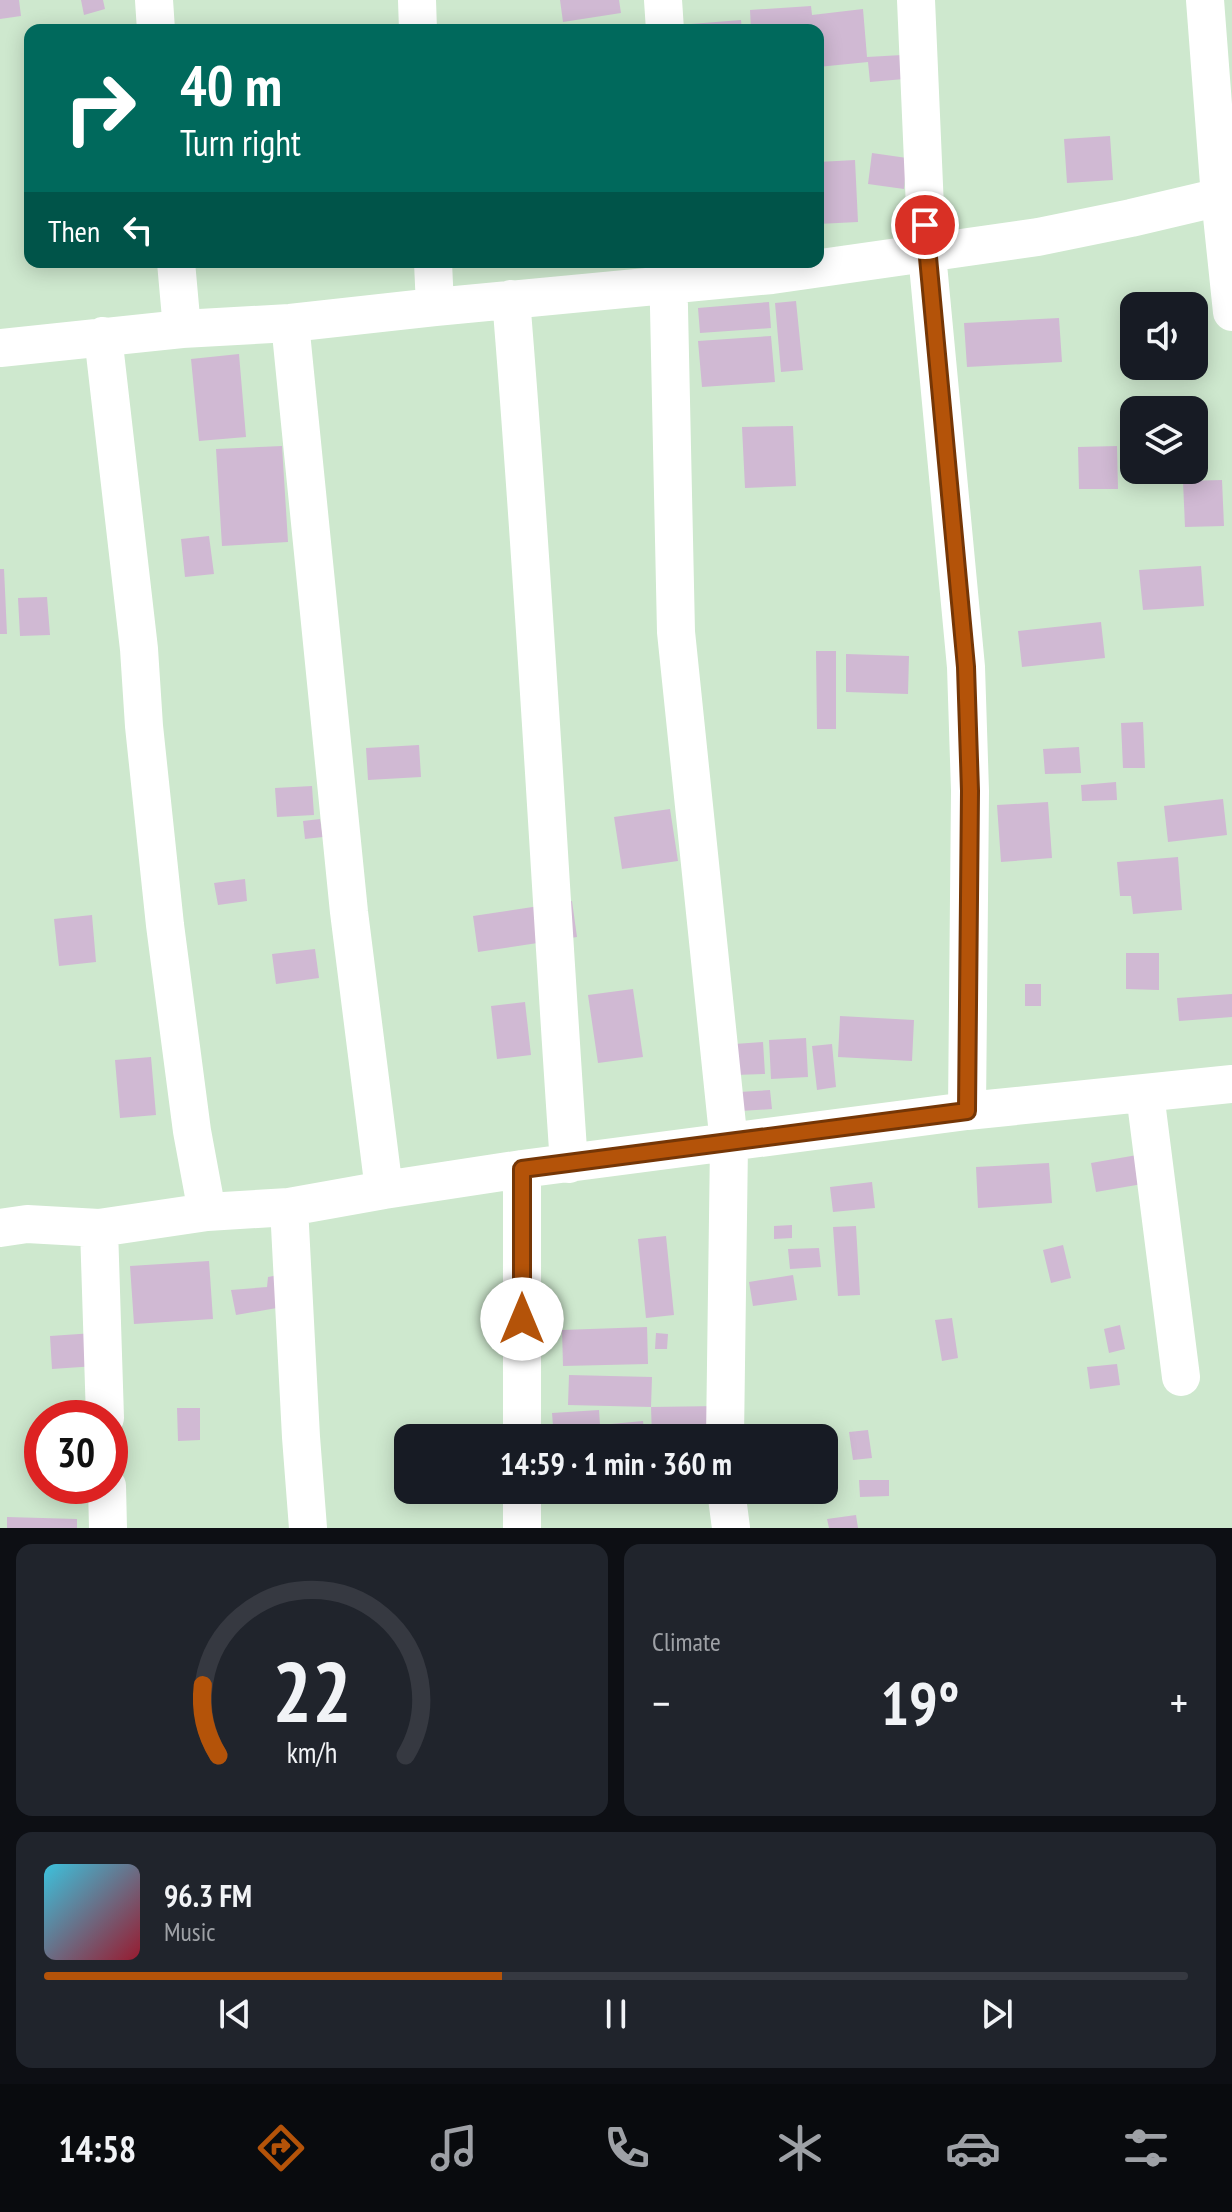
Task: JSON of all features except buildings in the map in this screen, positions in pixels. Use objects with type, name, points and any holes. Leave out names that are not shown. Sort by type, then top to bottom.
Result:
[{"type":"street","points":[[154,0],[156,24]]},
{"type":"street","points":[[417,0],[418,24]]},
{"type":"street","points":[[663,0],[665,24]]},
{"type":"street","points":[[916,0],[927,254],[966,667],[970,791],[967,1111]]},
{"type":"street","points":[[1205,0],[1226,196],[1232,312]]},
{"type":"street","points":[[824,268],[1038,237],[1226,196]]},
{"type":"street","points":[[177,268],[182,329]]},
{"type":"street","points":[[433,268],[435,307]]},
{"type":"street","points":[[0,348],[182,329],[290,323],[511,299],[668,273],[772,275],[824,268]]},
{"type":"street","points":[[668,273],[676,632],[729,1144],[725,1424]]},
{"type":"street","points":[[511,299],[527,490],[569,1164]]},
{"type":"street","points":[[290,323],[349,912],[384,1190]]},
{"type":"street","points":[[103,336],[139,649],[165,925],[192,1131],[207,1212]]},
{"type":"street","points":[[0,1228],[27,1224],[99,1228],[207,1212],[289,1207],[522,1169],[967,1111],[1232,1084]]},
{"type":"street","points":[[1145,1094],[1181,1377]]},
{"type":"street","points":[[522,1169],[522,1424]]},
{"type":"street","points":[[289,1207],[308,1528]]},
{"type":"street","points":[[99,1228],[104,1400]]},
{"type":"street","points":[[107,1504],[108,1528]]},
{"type":"street","points":[[522,1504],[522,1528]]},
{"type":"street","points":[[728,1504],[731,1528]]},
{"type":"route","points":[[522,1319],[522,1169],[967,1111],[970,791],[966,667],[925,225]]}]
